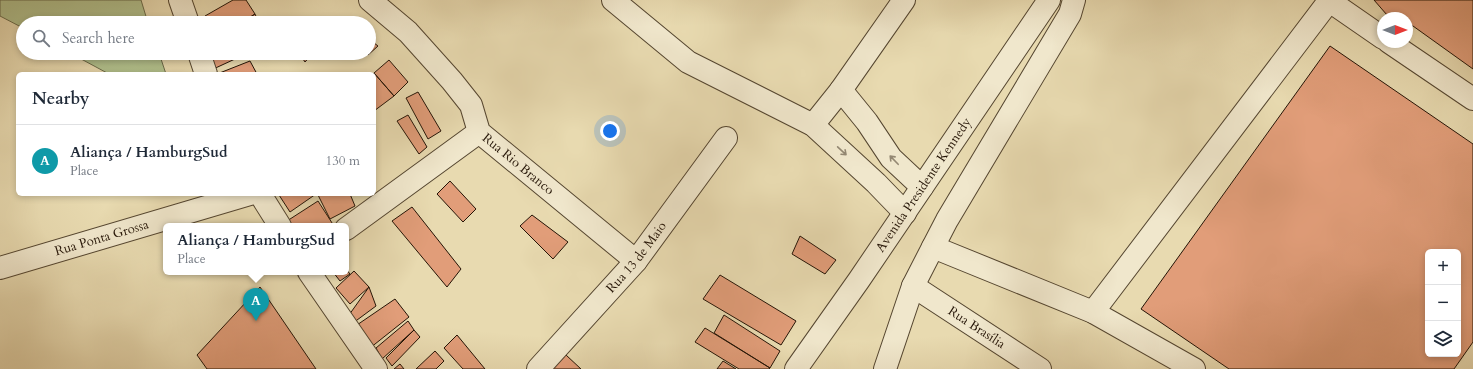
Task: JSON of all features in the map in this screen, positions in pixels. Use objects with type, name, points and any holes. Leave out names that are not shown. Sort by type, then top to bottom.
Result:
[{"type":"street","points":[[181,0],[186,16]]},
{"type":"street","name":"Rua Rio Branco","points":[[370,0],[408,32],[452,81],[470,105],[479,132],[636,261]]},
{"type":"street","points":[[613,0],[688,62],[813,125],[876,182],[905,213]]},
{"type":"street","points":[[813,125],[841,90],[904,0]]},
{"type":"street","name":"Avenida Presidente Kennedy","points":[[796,369],[905,213],[1049,0]]},
{"type":"street","points":[[884,369],[913,286],[933,247],[947,220],[1070,14],[1074,0]]},
{"type":"street","points":[[1093,312],[1328,1],[1377,34]]},
{"type":"street","points":[[1398,48],[1473,99]]},
{"type":"street","points":[[201,60],[205,72]]},
{"type":"street","points":[[841,90],[867,122],[891,158],[922,187]]},
{"type":"street","points":[[349,227],[479,132]]},
{"type":"street","name":"Rua 13 de Maio","points":[[538,369],[636,261],[726,138]]},
{"type":"street","name":"Rua Ponta Grossa","points":[[0,268],[243,196]]},
{"type":"street","points":[[261,196],[278,223]]},
{"type":"street","points":[[933,247],[1093,312],[1194,369]]},
{"type":"street","points":[[311,275],[376,369]]},
{"type":"street","name":"Rua Brasília","points":[[913,286],[1040,369]]},
{"type":"green space","points":[[0,0],[141,0],[146,16],[16,16],[16,24],[0,16]]},
{"type":"green space","points":[[83,60],[161,60],[165,72],[105,72]]},
{"type":"building","points":[[233,0],[246,0],[255,14],[252,16],[205,16]]},
{"type":"building","points":[[1374,0],[1473,0],[1473,69],[1413,26],[1413,12],[1384,12]]},
{"type":"building","points":[[1330,46],[1473,144],[1473,342],[1454,369],[1229,369],[1141,309]]},
{"type":"building","points":[[204,60],[233,60],[209,71]]},
{"type":"building","points":[[389,60],[408,82],[394,96],[376,75],[375,72]]},
{"type":"building","points":[[250,61],[256,72],[222,72]]},
{"type":"building","points":[[376,75],[394,96],[376,110]]},
{"type":"building","points":[[418,92],[441,131],[428,139],[406,98]]},
{"type":"building","points":[[408,115],[427,147],[419,154],[397,121]]},
{"type":"building","points":[[450,181],[476,209],[463,222],[437,194]]},
{"type":"building","points":[[280,196],[313,196],[290,212]]},
{"type":"building","points":[[318,196],[351,196],[355,206],[330,219]]},
{"type":"building","points":[[318,201],[332,223],[288,223],[287,221]]},
{"type":"building","points":[[412,207],[461,269],[447,287],[392,221]]},
{"type":"building","points":[[532,215],[568,242],[553,259],[520,226]]},
{"type":"building","points":[[800,236],[836,260],[825,274],[792,254]]},
{"type":"building","points":[[354,271],[369,287],[350,304],[336,288]]},
{"type":"building","points":[[335,275],[349,275],[340,281]]},
{"type":"building","points":[[720,275],[796,321],[781,345],[703,299]]},
{"type":"building","points":[[260,287],[316,369],[207,369],[197,355]]},
{"type":"building","points":[[369,287],[376,306],[353,323],[349,315]]},
{"type":"building","points":[[395,299],[409,317],[370,348],[354,327]]},
{"type":"building","points":[[724,315],[780,351],[770,368],[714,333]]},
{"type":"building","points":[[408,321],[414,330],[382,359],[376,348]]},
{"type":"building","points":[[705,328],[770,368],[739,369],[695,342]]},
{"type":"building","points":[[414,330],[420,337],[392,366],[386,358]]},
{"type":"building","points":[[457,335],[485,369],[463,369],[444,348]]},
{"type":"building","points":[[435,351],[444,361],[436,369],[416,369]]},
{"type":"building","points":[[566,355],[581,369],[552,369]]},
{"type":"building","points":[[723,361],[736,369],[717,369]]},
{"type":"building","points":[[400,364],[404,369],[394,369]]},
{"type":"place","name":"Aliança / HamburgSud","points":[[256,321]]}]
